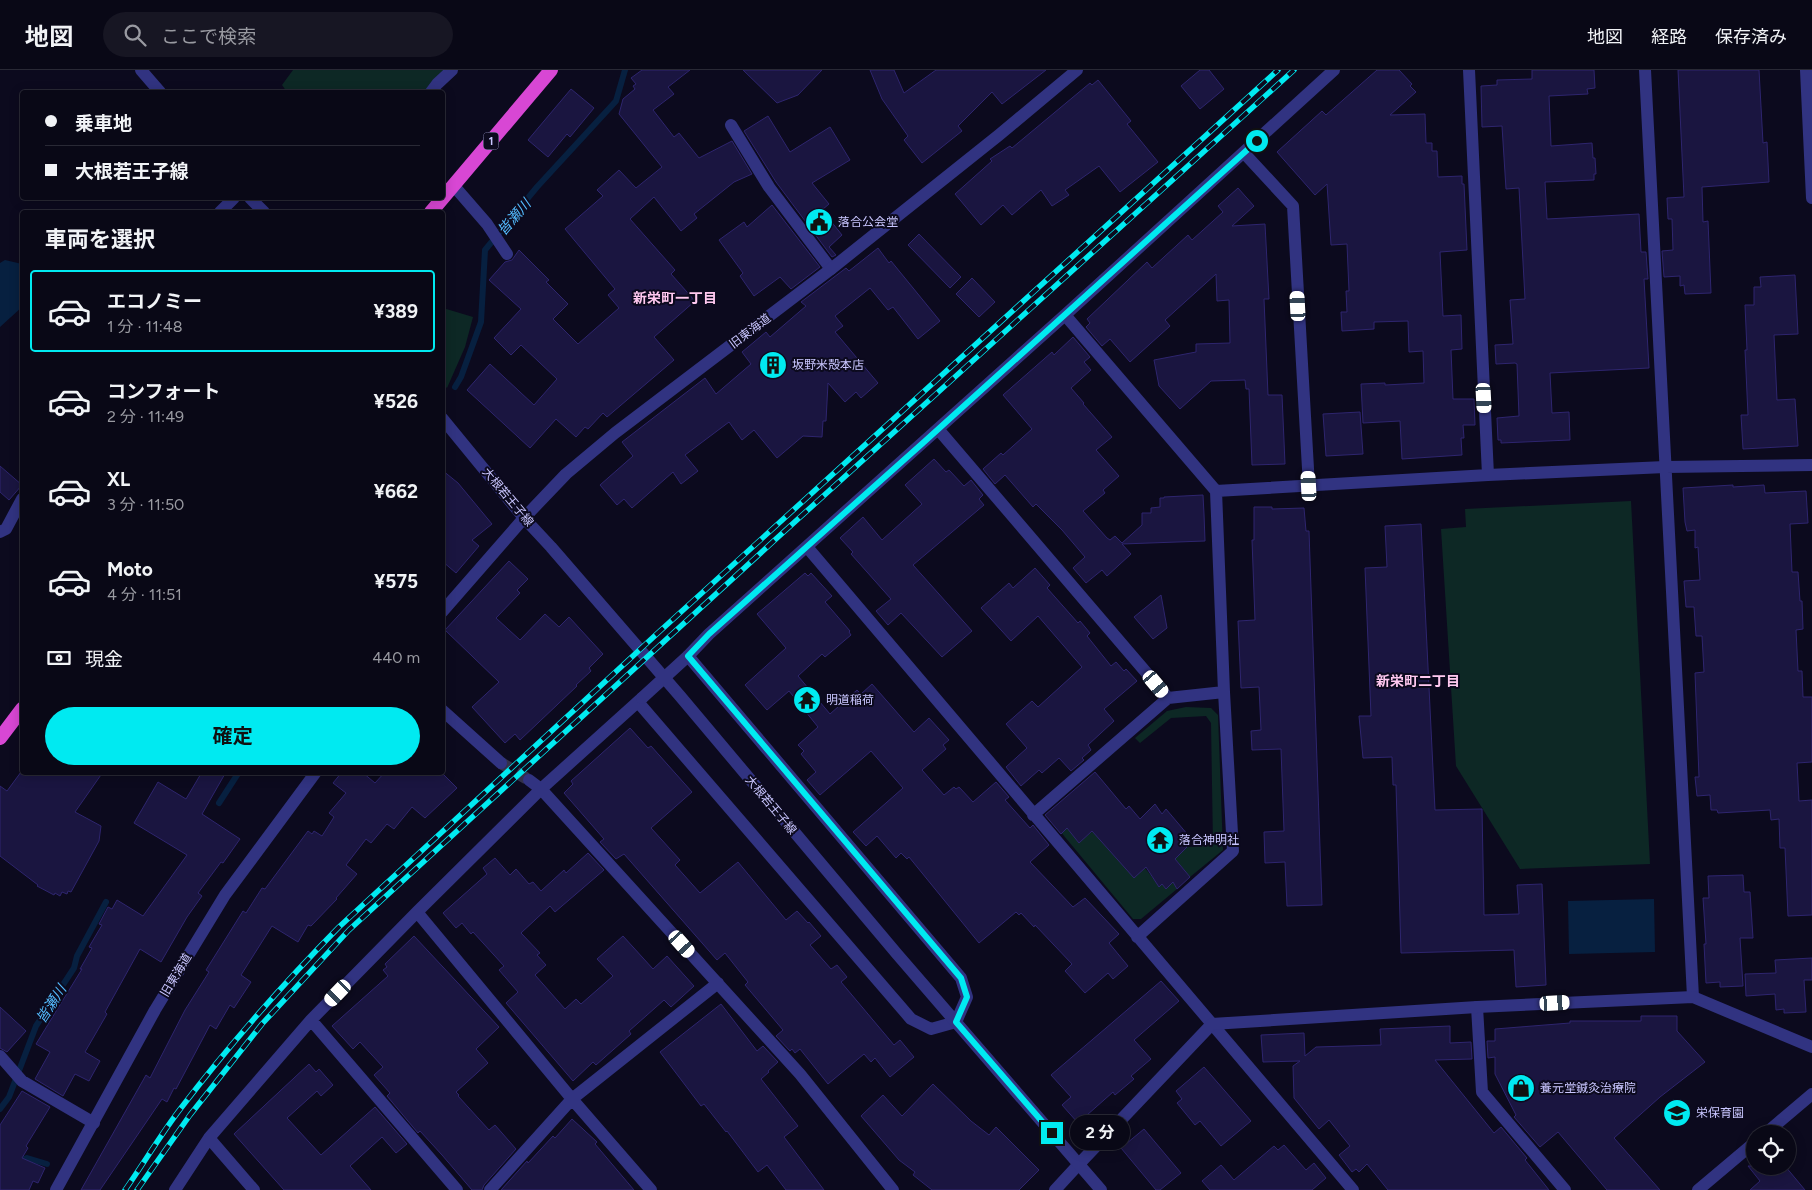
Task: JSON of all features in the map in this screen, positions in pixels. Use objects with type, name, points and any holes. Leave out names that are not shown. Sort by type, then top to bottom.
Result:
[{"type":"highway","name":"1","points":[[445,196],[551,70]]},
{"type":"highway","name":"1","points":[[433,210],[442,200]]},
{"type":"highway","points":[[0,738],[20,712]]},
{"type":"street","points":[[141,70],[158,90]]},
{"type":"street","points":[[432,90],[452,70]]},
{"type":"street","name":"旧東海道","points":[[445,609],[524,518],[566,474],[615,433],[831,269],[1077,70]]},
{"type":"street","points":[[175,1190],[209,1138],[311,1020],[541,789],[688,656],[709,634],[1065,315],[1334,70]]},
{"type":"street","points":[[1471,70],[1488,475]]},
{"type":"street","points":[[1646,70],[1693,996]]},
{"type":"street","points":[[1806,70],[1812,198]]},
{"type":"street","points":[[731,125],[769,187],[831,269]]},
{"type":"street","points":[[1244,153],[1293,206],[1309,486]]},
{"type":"street","points":[[454,186],[487,224],[504,250]]},
{"type":"street","points":[[222,210],[232,200]]},
{"type":"street","points":[[252,200],[262,210]]},
{"type":"street","points":[[1065,315],[1216,490],[1224,692],[1233,851],[1137,937]]},
{"type":"street","name":"大根若王子線","points":[[445,422],[524,518],[680,696],[956,1022],[1102,1190]]},
{"type":"street","points":[[938,429],[1168,698]]},
{"type":"street","points":[[1216,490],[1665,467],[1812,465]]},
{"type":"street","points":[[0,532],[6,529],[20,502]]},
{"type":"street","points":[[807,547],[1353,1190]]},
{"type":"street","points":[[640,700],[911,1019],[931,1029],[956,1022],[967,997],[961,978],[688,656]]},
{"type":"street","points":[[1033,815],[1168,698],[1224,692]]},
{"type":"street","points":[[445,713],[501,762]]},
{"type":"street","name":"旧東海道","points":[[56,1190],[155,1010],[225,895],[314,775]]},
{"type":"street","points":[[529,780],[541,789],[800,1074],[893,1190]]},
{"type":"street","points":[[417,912],[572,1099],[651,1190]]},
{"type":"street","points":[[490,1190],[572,1099],[718,983]]},
{"type":"street","points":[[1055,1190],[1212,1024],[1477,1007],[1693,996],[1812,1047]]},
{"type":"street","points":[[1477,1007],[1482,1092],[1565,1190]]},
{"type":"street","points":[[311,1020],[457,1190]]},
{"type":"street","points":[[0,1056],[22,1081],[94,1123]]},
{"type":"street","points":[[1776,1125],[1812,1094]]},
{"type":"street","points":[[209,1138],[254,1190]]},
{"type":"street","points":[[1698,1190],[1746,1150]]},
{"type":"green space","points":[[293,70],[448,70],[429,90],[286,90],[282,85]]},
{"type":"green space","points":[[445,309],[473,317],[465,347],[447,388],[445,386]]},
{"type":"green space","points":[[1631,501],[1650,864],[1520,869],[1456,766],[1441,529],[1466,527],[1465,509]]},
{"type":"green space","points":[[1186,707],[1211,708],[1218,715],[1223,850],[1190,877],[1175,859],[1187,847],[1213,845],[1211,723],[1206,716],[1171,718],[1140,743],[1135,738],[1167,711]]},
{"type":"green space","points":[[1051,810],[1079,842],[1093,831],[1134,877],[1145,868],[1159,886],[1162,884],[1166,889],[1173,882],[1177,889],[1141,919],[1133,919],[1050,819]]},
{"type":"water","points":[[5,260],[20,264],[20,309],[0,327],[0,263]]},
{"type":"water","points":[[1654,899],[1655,952],[1569,954],[1568,901]]},
{"type":"building","points":[[642,70],[690,70],[668,87],[674,94],[653,110],[674,137],[679,133],[699,158],[732,141],[752,174],[734,182],[694,214],[697,218],[681,231],[654,197],[630,219],[675,270],[671,274],[695,301],[654,337],[674,360],[607,417],[603,413],[588,429],[585,427],[576,437],[556,419],[530,448],[467,390],[490,364],[534,405],[557,379],[521,345],[511,355],[494,338],[521,309],[489,280],[505,262],[512,260],[519,250],[549,280],[546,282],[568,304],[553,319],[578,344],[619,308],[608,295],[615,289],[565,229],[603,196],[597,190],[619,170],[636,188],[662,167],[619,114],[623,99],[635,89],[633,86],[636,84],[631,78]]},
{"type":"building","points":[[743,70],[822,70],[798,95],[777,103]]},
{"type":"building","points":[[870,70],[894,70],[904,93],[936,70],[1046,70],[1002,104],[992,92],[958,126],[962,131],[922,163],[904,140],[908,136],[882,99]]},
{"type":"building","points":[[1200,70],[1209,70],[1224,89],[1200,109],[1181,86]]},
{"type":"building","points":[[1377,70],[1399,70],[1412,84],[1410,86],[1416,92],[1390,115],[1425,114],[1426,143],[1432,143],[1432,151],[1437,151],[1438,177],[1462,176],[1462,184],[1464,184],[1467,250],[1440,252],[1443,316],[1461,315],[1462,349],[1451,350],[1453,399],[1474,399],[1475,425],[1463,425],[1464,438],[1461,438],[1462,455],[1402,459],[1400,421],[1363,423],[1361,384],[1424,383],[1423,351],[1409,352],[1408,321],[1374,322],[1374,329],[1342,331],[1341,312],[1347,312],[1346,291],[1349,291],[1347,244],[1331,245],[1327,184],[1315,195],[1277,152],[1322,111],[1326,115]]},
{"type":"building","points":[[1532,70],[1594,70],[1595,88],[1587,89],[1588,94],[1549,96],[1551,146],[1592,143],[1596,174],[1594,174],[1594,180],[1545,182],[1547,219],[1639,214],[1641,252],[1646,252],[1648,279],[1644,279],[1649,368],[1550,373],[1552,413],[1569,412],[1570,440],[1501,443],[1501,440],[1498,440],[1497,418],[1519,416],[1517,364],[1496,364],[1495,345],[1513,344],[1510,300],[1525,299],[1519,188],[1506,189],[1502,126],[1482,127],[1481,86],[1497,85],[1497,80],[1532,79]]},
{"type":"building","points":[[1678,70],[1759,70],[1763,143],[1767,142],[1769,182],[1702,187],[1703,222],[1708,221],[1711,293],[1685,294],[1684,285],[1680,286],[1680,276],[1664,277],[1662,251],[1673,250],[1672,219],[1668,219],[1667,198],[1684,197]]},
{"type":"building","points":[[1098,80],[1131,121],[1127,124],[1158,162],[1120,192],[1099,166],[1065,190],[1069,195],[1052,206],[1041,190],[1012,215],[1003,205],[981,225],[955,194],[992,161],[990,159],[1010,146],[1012,148],[1090,83],[1092,85]]},
{"type":"building","points":[[571,89],[594,108],[570,137],[567,134],[548,157],[528,140]]},
{"type":"building","points":[[768,116],[790,152],[830,127],[850,160],[812,183],[829,204],[822,210],[842,235],[829,247],[836,255],[832,257],[776,182],[744,131]]},
{"type":"building","points":[[1238,188],[1254,206],[1232,226],[1265,224],[1269,299],[1264,299],[1268,395],[1282,395],[1285,464],[1252,465],[1249,389],[1246,389],[1245,380],[1211,381],[1180,409],[1159,386],[1154,360],[1196,352],[1196,344],[1230,343],[1229,300],[1217,301],[1216,274],[1165,320],[1170,326],[1130,362],[1110,339],[1102,346],[1086,327],[1090,323],[1087,319],[1147,262],[1152,268],[1188,235],[1192,240],[1223,212],[1218,206]]},
{"type":"building","points":[[772,205],[820,267],[791,289],[780,277],[754,296],[740,276],[743,273],[719,240],[744,222],[747,227]]},
{"type":"building","points":[[919,234],[961,277],[950,288],[908,245]]},
{"type":"building","points":[[878,248],[940,321],[918,339],[893,307],[888,310],[870,288],[835,316],[843,326],[835,332],[878,383],[861,398],[856,392],[845,402],[828,383],[826,421],[823,421],[822,437],[803,436],[777,458],[754,430],[742,440],[729,422],[685,455],[698,471],[681,484],[673,472],[632,508],[624,499],[617,505],[600,485],[633,456],[622,442],[705,378],[716,394],[751,364],[742,352],[766,332],[770,337],[806,306],[801,302],[846,268],[849,271]]},
{"type":"building","points":[[1795,275],[1798,334],[1774,335],[1777,400],[1795,399],[1798,446],[1743,449],[1741,415],[1748,415],[1745,305],[1754,305],[1754,287],[1761,287],[1760,277]]},
{"type":"building","points":[[972,278],[995,302],[979,317],[956,294]]},
{"type":"building","points":[[1073,337],[1090,357],[1084,362],[1091,370],[1071,388],[1112,437],[1096,450],[1119,476],[1103,490],[1105,493],[1083,511],[1107,538],[1110,540],[1115,536],[1122,543],[1142,525],[1142,513],[1151,513],[1151,508],[1160,507],[1160,498],[1203,495],[1205,541],[1122,544],[1131,554],[1107,576],[1102,570],[1086,583],[1073,568],[1085,557],[1062,530],[1036,504],[1033,507],[1005,475],[995,484],[983,469],[1001,453],[1003,455],[1032,429],[1003,395],[1052,352],[1054,355]]},
{"type":"building","points":[[1360,412],[1363,454],[1326,456],[1323,414]]},
{"type":"building","points":[[934,459],[946,472],[949,470],[964,486],[971,480],[983,495],[979,499],[984,505],[913,565],[972,631],[942,657],[901,613],[888,625],[876,611],[891,599],[851,554],[853,552],[840,538],[863,517],[882,540],[922,504],[905,485]]},
{"type":"building","points":[[0,466],[20,483],[20,487],[9,500],[0,492]]},
{"type":"building","points":[[445,472],[458,483],[492,524],[472,540],[479,546],[456,573],[445,564]]},
{"type":"building","points":[[1733,485],[1733,487],[1764,485],[1765,493],[1806,491],[1808,523],[1790,524],[1792,572],[1798,572],[1800,601],[1802,601],[1803,629],[1796,630],[1798,671],[1802,671],[1803,697],[1812,697],[1812,762],[1797,763],[1799,801],[1812,800],[1812,915],[1788,916],[1785,848],[1780,848],[1779,819],[1771,820],[1770,810],[1718,813],[1717,810],[1711,810],[1710,795],[1697,796],[1695,777],[1699,777],[1695,673],[1704,672],[1702,636],[1696,636],[1694,607],[1686,607],[1684,581],[1700,580],[1698,547],[1695,548],[1695,530],[1687,531],[1685,522],[1683,488]]},
{"type":"building","points":[[1254,507],[1272,507],[1272,509],[1304,508],[1306,531],[1309,531],[1322,905],[1287,906],[1285,862],[1265,863],[1264,832],[1284,831],[1281,749],[1252,750],[1251,731],[1261,730],[1259,687],[1241,688],[1238,621],[1255,620],[1252,540],[1254,540]]},
{"type":"building","points":[[1421,524],[1435,810],[1482,809],[1484,915],[1519,914],[1517,885],[1542,884],[1546,985],[1516,987],[1514,950],[1401,953],[1396,785],[1393,785],[1392,757],[1363,758],[1359,716],[1371,716],[1365,568],[1387,567],[1385,526]]},
{"type":"building","points":[[509,561],[528,579],[517,590],[520,593],[496,618],[520,640],[545,614],[559,627],[569,617],[603,654],[589,668],[591,671],[577,686],[520,740],[515,734],[505,743],[472,707],[499,682],[445,630]]},
{"type":"building","points":[[1035,568],[1050,585],[1047,588],[1078,623],[1080,621],[1090,633],[1087,636],[1111,666],[1116,662],[1124,671],[1126,669],[1137,681],[1104,709],[1114,721],[1088,745],[1091,750],[1082,758],[1084,760],[1071,771],[1059,758],[1042,773],[1039,770],[1021,786],[1006,767],[1027,748],[1006,724],[1032,701],[1038,707],[1082,667],[1038,616],[1011,641],[981,608],[1009,583],[1013,588]]},
{"type":"building","points":[[805,573],[808,576],[811,573],[832,596],[825,602],[850,631],[851,635],[825,657],[822,654],[798,676],[830,714],[857,690],[861,694],[872,684],[914,732],[929,718],[949,740],[943,745],[946,749],[922,770],[944,795],[954,787],[956,789],[959,787],[973,802],[996,782],[1009,797],[1005,800],[1030,828],[1033,825],[1049,845],[1030,862],[1073,907],[1085,898],[1119,934],[1109,943],[1128,966],[1113,979],[1108,973],[1085,993],[1065,971],[1072,964],[1021,913],[1019,915],[1016,912],[979,943],[909,857],[907,859],[901,853],[896,858],[877,836],[866,846],[853,832],[903,788],[871,751],[820,795],[807,780],[816,772],[801,754],[804,751],[798,745],[818,727],[789,691],[767,710],[745,685],[786,648],[757,614]]},
{"type":"building","points":[[1161,595],[1167,628],[1153,639],[1134,617]]},
{"type":"building","points":[[630,728],[648,748],[651,746],[692,792],[651,828],[680,860],[675,865],[700,893],[738,862],[786,920],[797,911],[809,922],[821,936],[810,945],[831,969],[837,965],[847,977],[841,982],[894,1045],[900,1040],[914,1057],[890,1077],[875,1058],[871,1062],[864,1054],[828,1084],[800,1049],[795,1053],[792,1049],[790,1051],[776,1036],[783,1030],[745,985],[748,982],[725,953],[717,960],[624,854],[616,859],[600,842],[604,839],[564,793],[573,784],[571,781]]},
{"type":"building","points":[[1095,772],[1126,809],[1129,806],[1140,819],[1155,804],[1162,814],[1166,809],[1188,835],[1181,841],[1187,847],[1175,859],[1190,877],[1177,889],[1173,882],[1166,889],[1162,884],[1159,887],[1146,867],[1134,878],[1092,831],[1079,843],[1067,828],[1061,834],[1045,815]]},
{"type":"building","points":[[20,773],[20,775],[101,775],[75,812],[101,826],[99,841],[71,892],[68,891],[67,894],[62,892],[60,896],[55,893],[54,895],[37,886],[0,856],[0,786],[7,791]]},
{"type":"building","points":[[200,775],[224,775],[202,814],[240,839],[198,893],[202,896],[187,917],[161,962],[140,949],[105,1012],[107,1014],[85,1052],[100,1061],[89,1081],[75,1074],[63,1096],[35,1079],[50,1052],[36,1044],[82,969],[80,969],[92,948],[89,947],[102,925],[99,924],[108,907],[112,909],[117,900],[143,916],[187,855],[134,823],[158,782],[186,799]]},
{"type":"building","points":[[340,775],[366,775],[375,783],[382,775],[444,775],[457,788],[425,818],[412,807],[394,829],[387,824],[371,843],[366,839],[346,865],[357,874],[337,899],[311,926],[308,925],[298,942],[272,926],[241,975],[251,982],[234,1008],[230,1005],[216,1029],[210,1025],[176,1089],[174,1088],[167,1102],[162,1099],[100,1190],[81,1190],[146,1075],[150,1078],[185,1010],[209,972],[206,970],[243,911],[246,913],[262,888],[265,889],[308,831],[312,834],[314,831],[322,836],[334,817],[329,813],[346,793],[333,783]]},
{"type":"building","points":[[588,853],[604,870],[555,912],[550,906],[521,933],[540,953],[537,955],[546,965],[535,975],[565,1009],[576,999],[581,1004],[613,976],[597,959],[623,936],[653,969],[667,956],[694,986],[671,1007],[664,1000],[629,1031],[631,1034],[596,1065],[593,1062],[573,1081],[506,1003],[518,992],[499,970],[504,966],[473,932],[471,934],[462,923],[456,928],[443,913],[487,874],[483,868],[495,858],[510,875],[516,869],[529,884],[533,882],[541,891],[564,870],[566,873]]},
{"type":"building","points":[[1743,875],[1744,892],[1750,892],[1753,938],[1740,938],[1743,986],[1720,987],[1720,982],[1706,983],[1703,898],[1709,898],[1708,876]]},
{"type":"building","points":[[414,936],[499,1027],[476,1049],[488,1063],[456,1092],[489,1130],[495,1125],[516,1149],[484,1185],[482,1190],[472,1190],[420,1131],[418,1133],[387,1096],[390,1093],[374,1075],[383,1067],[360,1042],[353,1049],[332,1026],[388,976],[383,970],[387,967],[385,964]]},
{"type":"building","points":[[1812,958],[1812,980],[1804,980],[1806,1012],[1784,1013],[1784,1009],[1776,1010],[1775,994],[1746,996],[1745,974],[1776,973],[1775,960]]},
{"type":"building","points":[[1161,981],[1179,1001],[1134,1040],[1151,1059],[1131,1076],[1134,1079],[1115,1095],[1113,1092],[1078,1123],[1062,1105],[1071,1097],[1051,1075]]},
{"type":"building","points":[[721,1004],[757,1051],[763,1046],[778,1062],[761,1079],[798,1126],[784,1137],[824,1190],[786,1190],[767,1165],[758,1172],[704,1104],[701,1106],[660,1052]]},
{"type":"building","points":[[0,1007],[26,1031],[7,1052],[0,1048]]},
{"type":"building","points":[[1641,1016],[1677,1016],[1677,1031],[1705,1062],[1660,1097],[1614,1138],[1660,1190],[1607,1190],[1558,1132],[1540,1147],[1514,1117],[1516,1115],[1495,1074],[1495,1057],[1488,1058],[1487,1041],[1495,1041],[1495,1029],[1570,1023],[1570,1021],[1641,1021]]},
{"type":"building","points":[[1450,1026],[1450,1043],[1471,1042],[1472,1059],[1435,1060],[1494,1133],[1501,1127],[1527,1158],[1525,1160],[1549,1190],[1388,1190],[1367,1164],[1359,1172],[1356,1169],[1352,1172],[1339,1155],[1350,1146],[1329,1120],[1319,1129],[1294,1098],[1293,1066],[1300,1061],[1263,1062],[1261,1035],[1304,1033],[1305,1056],[1316,1047],[1381,1045],[1380,1029]]},
{"type":"building","points":[[309,1064],[316,1072],[319,1069],[333,1085],[321,1096],[317,1091],[287,1118],[321,1155],[375,1107],[407,1144],[396,1153],[382,1137],[350,1166],[371,1190],[284,1190],[234,1134]]},
{"type":"building","points":[[1204,1067],[1251,1121],[1221,1146],[1200,1121],[1195,1125],[1177,1103],[1182,1099],[1176,1091]]},
{"type":"building","points":[[933,1084],[971,1121],[989,1135],[996,1127],[1039,1170],[1019,1190],[932,1190],[913,1175],[915,1172],[899,1160],[861,1116],[883,1095],[902,1116]]},
{"type":"building","points":[[22,1091],[50,1107],[26,1146],[28,1148],[22,1158],[45,1168],[38,1183],[33,1181],[29,1190],[0,1190],[0,1125]]},
{"type":"building","points":[[572,1119],[597,1142],[595,1144],[634,1190],[501,1190],[527,1161],[528,1163],[553,1136],[555,1138]]},
{"type":"building","points":[[1144,1129],[1181,1173],[1160,1190],[1156,1190],[1121,1148]]},
{"type":"building","points":[[1284,1145],[1306,1170],[1314,1163],[1326,1178],[1312,1190],[1210,1190],[1202,1181],[1221,1165],[1234,1180],[1274,1146],[1278,1150]]},
{"type":"building","points":[[1755,1175],[1792,1175],[1805,1190],[1750,1190],[1760,1181]]},
{"type":"waterway","name":"皆瀬川","points":[[455,387],[461,377],[481,322],[485,250],[537,187],[616,101],[625,70]]},
{"type":"waterway","name":"皆瀬川","points":[[219,803],[237,775]]},
{"type":"waterway","name":"皆瀬川","points":[[0,1109],[9,1097],[36,1026],[74,968],[77,956],[106,902]]},
{"type":"waterway","points":[[17,1162],[27,1158],[47,1164]]},
{"type":"tunnel","points":[[501,763],[529,780]]},
{"type":"railway","points":[[125,1190],[174,1118],[218,1061],[277,992],[339,927],[660,631],[1278,70]]},
{"type":"railway","points":[[137,1190],[190,1115],[262,1024],[349,930],[777,538],[1294,70]]},
{"type":"place","name":"落合公会堂","points":[[819,222]]},
{"type":"place","name":"坂野米殻本店","points":[[773,365]]},
{"type":"place","name":"明道稲荷","points":[[807,700]]},
{"type":"place","name":"落合神明社","points":[[1160,840]]},
{"type":"place","name":"養元堂鍼灸治療院","points":[[1521,1088]]},
{"type":"place","name":"栄保育園","points":[[1677,1113]]},
{"type":"district","name":"新栄町一丁目","points":[[675,298]]},
{"type":"district","name":"新栄町二丁目","points":[[1418,681]]},
{"type":"route","points":[[1052,1133],[956,1022],[967,997],[961,978],[688,656],[709,634],[1257,141]]}]
